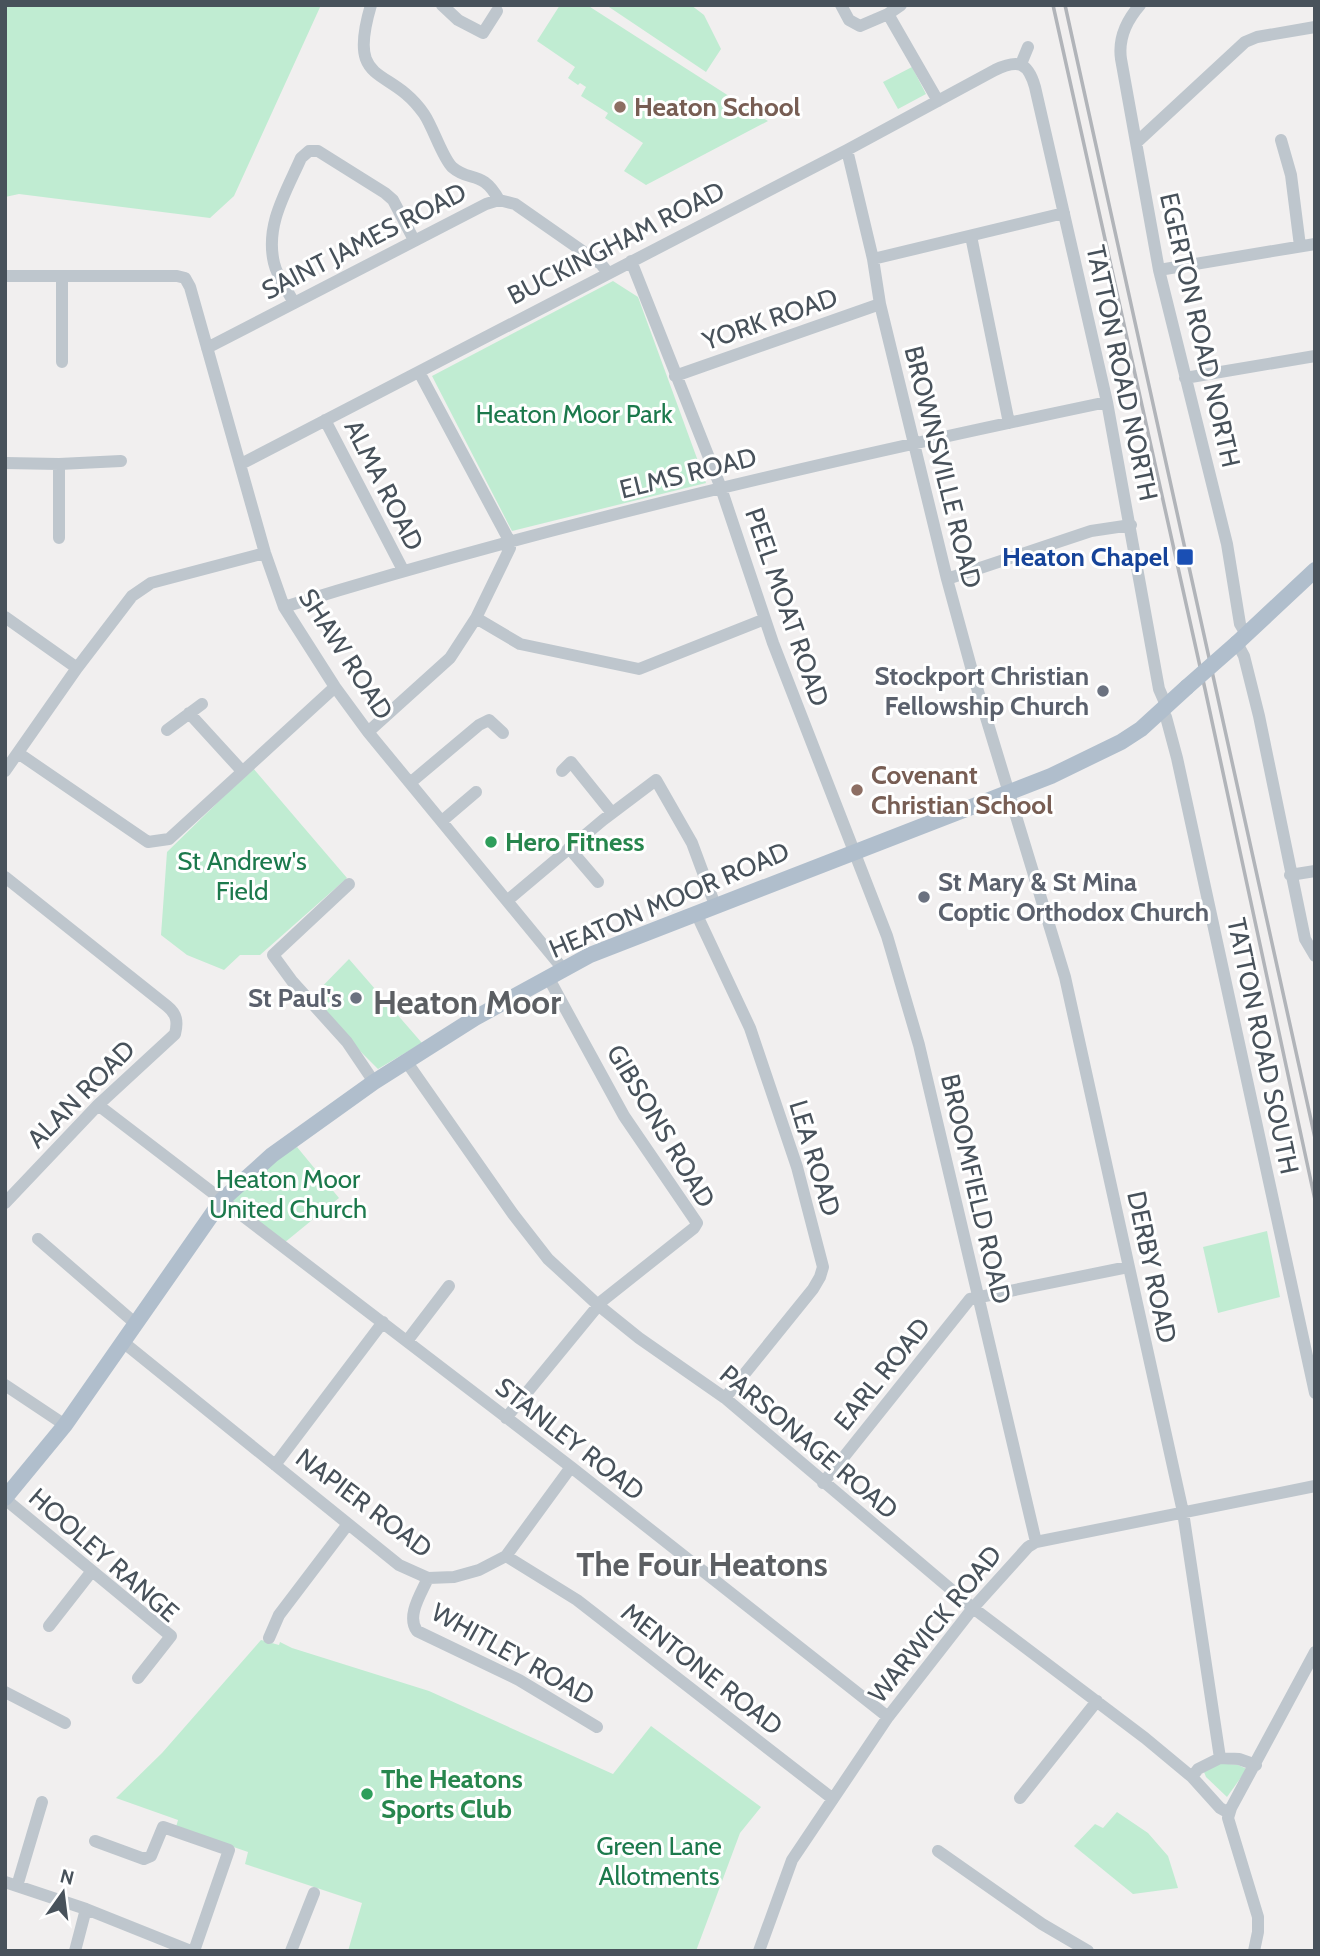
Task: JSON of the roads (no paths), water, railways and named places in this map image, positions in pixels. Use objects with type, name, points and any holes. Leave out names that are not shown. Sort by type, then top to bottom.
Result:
[{"type":"main road","name":"HEATON MOOR ROAD","points":[[5,1498],[65,1425],[222,1200],[272,1155],[374,1082],[475,1018],[590,955],[1091,758],[1121,741],[1163,708],[1315,570]]},
{"type":"street","points":[[370,5],[364,28],[363,48],[366,62],[374,72],[418,106],[452,166],[481,179],[489,185],[499,200]]},
{"type":"street","points":[[442,5],[458,20],[483,33],[496,11]]},
{"type":"street","points":[[841,5],[849,20],[860,26],[901,5]]},
{"type":"street","name":"EGERTON ROAD NORTH","points":[[1140,5],[1122,34],[1119,46],[1159,270],[1227,544],[1244,656],[1259,716],[1290,875],[1305,939],[1315,956]]},
{"type":"street","points":[[888,13],[937,101]]},
{"type":"street","points":[[1137,142],[1245,42],[1257,37],[1315,27]]},
{"type":"street","points":[[1017,64],[1028,47]]},
{"type":"street","name":"BUCKINGHAM ROAD","points":[[241,464],[937,101],[1017,64]]},
{"type":"street","name":"TATTON ROAD NORTH","points":[[1017,64],[1031,75],[1107,402],[1163,708]]},
{"type":"street","points":[[1281,140],[1291,175],[1300,246]]},
{"type":"street","name":"BROWNSVILLE ROAD","points":[[847,150],[873,259],[880,304],[947,579],[1009,792]]},
{"type":"street","points":[[294,303],[275,266],[271,241],[274,219],[301,158],[309,151],[318,151],[385,193],[393,200],[414,240]]},
{"type":"street","name":"SAINT JAMES ROAD","points":[[207,348],[414,240],[499,200],[515,204],[601,264],[608,273]]},
{"type":"street","points":[[873,259],[1064,213]]},
{"type":"street","points":[[971,236],[1009,423]]},
{"type":"street","points":[[1159,270],[1315,243]]},
{"type":"street","name":"PEEL MOAT ROAD","points":[[631,261],[721,488],[765,619],[853,852]]},
{"type":"street","points":[[5,276],[62,276],[62,362]]},
{"type":"street","name":"SHAW ROAD","points":[[62,276],[185,278],[190,287],[265,553],[284,607],[335,687],[368,732],[563,969]]},
{"type":"street","name":"YORK ROAD","points":[[676,376],[880,304]]},
{"type":"street","points":[[1185,378],[1315,356]]},
{"type":"street","points":[[368,732],[450,657],[476,618],[510,548],[510,542],[419,372]]},
{"type":"street","name":"ELMS ROAD","points":[[284,607],[403,570],[721,488],[1107,402]]},
{"type":"street","name":"ALMA ROAD","points":[[326,420],[403,570]]},
{"type":"street","points":[[5,463],[121,461]]},
{"type":"street","points":[[59,464],[59,538]]},
{"type":"street","points":[[947,579],[1091,531],[1131,526]]},
{"type":"street","points":[[5,771],[77,668],[132,596],[151,583],[265,553]]},
{"type":"street","points":[[5,617],[77,668]]},
{"type":"street","points":[[476,618],[520,644],[639,669],[765,619]]},
{"type":"street","points":[[18,753],[148,842],[169,839],[335,687]]},
{"type":"street","points":[[167,730],[202,704]]},
{"type":"street","name":"TATTON ROAD SOUTH","points":[[1163,708],[1177,758],[1315,1393]]},
{"type":"street","points":[[189,713],[242,771]]},
{"type":"street","points":[[410,783],[479,725],[489,720],[503,733]]},
{"type":"street","points":[[562,771],[572,762],[612,813]]},
{"type":"street","points":[[508,900],[656,780],[692,843],[715,905]]},
{"type":"street","points":[[442,821],[476,792]]},
{"type":"street","name":"DERBY ROAD","points":[[1009,792],[1065,977],[1183,1512],[1220,1758]]},
{"type":"street","points":[[569,848],[598,882]]},
{"type":"street","name":"BROOMFIELD ROAD","points":[[853,852],[887,936],[919,1045],[1036,1542]]},
{"type":"street","points":[[1290,875],[1315,871]]},
{"type":"street","name":"ALAN ROAD","points":[[5,877],[175,1013],[177,1026],[175,1034],[99,1105],[5,1203]]},
{"type":"street","points":[[349,884],[273,956],[347,1042],[374,1082]]},
{"type":"street","name":"LEA ROAD","points":[[696,913],[750,1028],[797,1167],[823,1267],[813,1289],[726,1398]]},
{"type":"street","name":"GIBSONS ROAD","points":[[548,977],[624,1116],[697,1223],[598,1305]]},
{"type":"street","name":"PARSONAGE ROAD","points":[[406,1061],[467,1150],[548,1259],[598,1305],[639,1338],[726,1398],[973,1608],[1192,1776],[1220,1808],[1229,1813]]},
{"type":"street","name":"STANLEY ROAD","points":[[99,1105],[571,1467],[888,1717]]},
{"type":"street","points":[[38,1239],[136,1324]]},
{"type":"street","points":[[978,1297],[1128,1267]]},
{"type":"street","points":[[407,1341],[449,1286]]},
{"type":"street","name":"EARL ROAD","points":[[823,1483],[970,1299],[978,1297]]},
{"type":"street","points":[[506,1418],[598,1305]]},
{"type":"street","points":[[275,1465],[383,1322]]},
{"type":"street","name":"NAPIER ROAD","points":[[123,1342],[399,1565],[428,1578],[454,1577],[479,1570],[506,1556],[571,1467]]},
{"type":"street","points":[[5,1385],[65,1425]]},
{"type":"street","name":"WARWICK ROAD","points":[[759,1951],[792,1860],[888,1717],[973,1608],[1019,1555],[1036,1542],[1315,1486]]},
{"type":"street","name":"HOOLEY RANGE","points":[[5,1498],[171,1636],[138,1678]]},
{"type":"street","points":[[269,1638],[279,1615],[348,1524]]},
{"type":"street","name":"MENTONE ROAD","points":[[506,1556],[577,1600],[833,1798]]},
{"type":"street","points":[[50,1626],[92,1571]]},
{"type":"street","name":"WHITLEY ROAD","points":[[428,1578],[407,1626],[519,1680],[597,1727]]},
{"type":"street","points":[[1254,1951],[1258,1917],[1230,1829],[1229,1813],[1314,1653]]},
{"type":"street","points":[[5,1692],[65,1723]]},
{"type":"street","points":[[1020,1798],[1097,1701]]},
{"type":"street","points":[[1192,1776],[1198,1769],[1220,1758],[1256,1765]]},
{"type":"street","points":[[42,1802],[11,1884],[86,1909],[192,1951],[229,1850],[163,1827],[151,1856],[144,1859],[95,1841]]},
{"type":"street","points":[[938,1850],[1042,1924],[1088,1951]]},
{"type":"street","points":[[291,1951],[314,1893]]},
{"type":"street","points":[[75,1951],[86,1909]]},
{"type":"railway","points":[[1053,5],[1315,1200]]},
{"type":"railway","points":[[1065,5],[1315,1138]]},
{"type":"place","name":"Heaton School","points":[[620,107]]},
{"type":"place","name":"Heaton Chapel","points":[[1185,557]]},
{"type":"place","name":"Stockport Christian Fellowship Church","points":[[1103,691]]},
{"type":"place","name":"Covenant Christian School","points":[[857,790]]},
{"type":"place","name":"Hero Fitness","points":[[491,842]]},
{"type":"place","name":"St Mary & St Mina Coptic Orthodox Church","points":[[924,897]]},
{"type":"place","name":"St Paul's","points":[[356,998]]},
{"type":"place","name":"The Heatons Sports Club","points":[[367,1794]]},
{"type":"district","name":"Heaton Moor","points":[[467,1002]]},
{"type":"district","name":"The Four Heatons","points":[[702,1564]]},
{"type":"park label","name":"Heaton Moor Park","points":[[574,414]]},
{"type":"park label","name":"St Andrew's Field","points":[[242,876]]},
{"type":"park label","name":"Heaton Moor United Church","points":[[288,1194]]},
{"type":"park label","name":"Green Lane Allotments","points":[[659,1861]]}]
